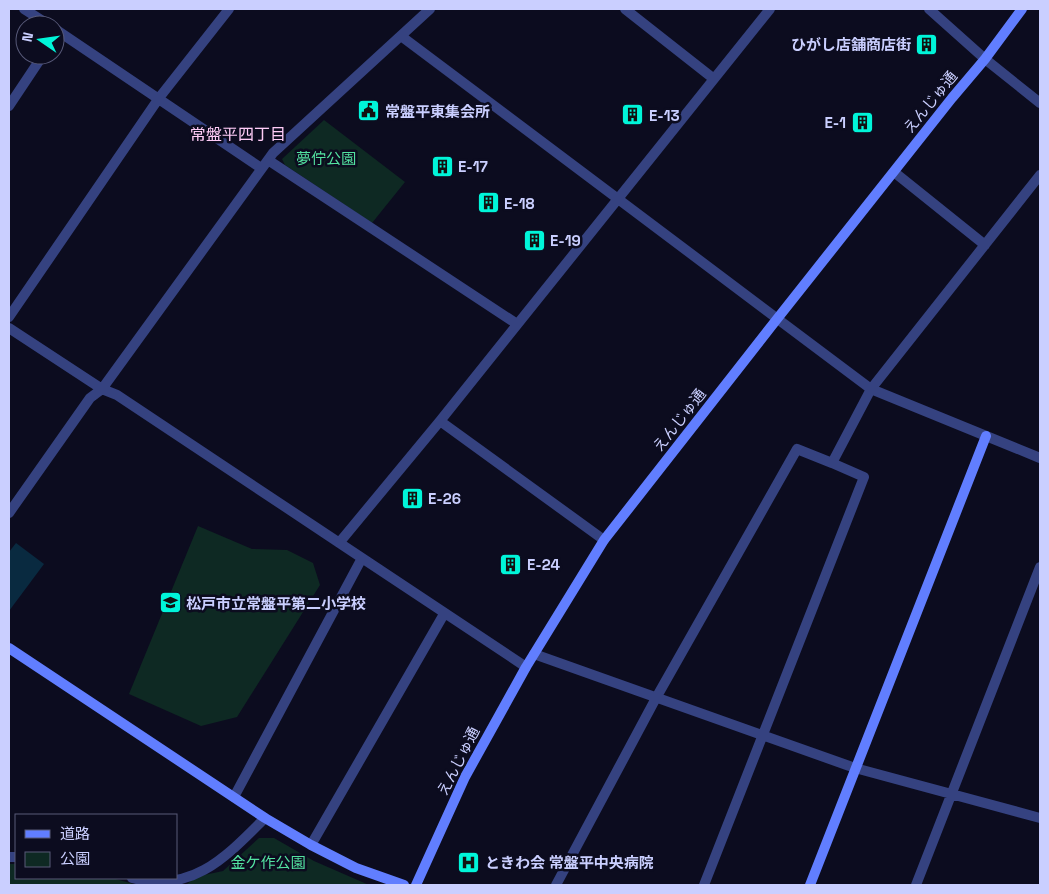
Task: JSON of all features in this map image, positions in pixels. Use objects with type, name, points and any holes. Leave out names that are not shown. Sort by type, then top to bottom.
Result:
[{"type":"street","points":[[9,317],[159,98],[229,9]]},
{"type":"street","points":[[9,513],[90,398],[102,388],[273,153],[430,9]]},
{"type":"street","points":[[625,9],[714,79]]},
{"type":"street","points":[[339,543],[440,421],[770,9]]},
{"type":"street","points":[[929,9],[985,59],[1040,103]]},
{"type":"street","name":"えんじゅ通","points":[[416,885],[465,777],[526,667],[604,540],[777,318],[985,59],[1022,9]]},
{"type":"street","points":[[401,36],[871,389],[1040,458]]},
{"type":"street","points":[[65,39],[517,324]]},
{"type":"street","points":[[9,106],[36,65]]},
{"type":"street","points":[[894,172],[985,245]]},
{"type":"street","points":[[832,463],[871,389],[1040,175]]},
{"type":"street","points":[[9,328],[102,388],[117,395],[526,667]]},
{"type":"street","points":[[440,421],[604,540]]},
{"type":"street","points":[[810,885],[986,436]]},
{"type":"street","points":[[556,885],[656,698],[797,449],[864,477],[704,885]]},
{"type":"street","points":[[234,797],[362,558]]},
{"type":"street","points":[[916,885],[951,795],[1036,592],[1040,567]]},
{"type":"street","points":[[311,845],[444,614]]},
{"type":"street","points":[[9,648],[264,818],[356,868],[404,885]]},
{"type":"street","points":[[534,654],[855,768],[1040,818]]},
{"type":"street","points":[[136,879],[158,884],[195,877],[226,856],[264,818]]},
{"type":"green space","name":"夢佇公園","points":[[324,120],[405,182],[372,223],[285,165],[282,159]]},
{"type":"green space","points":[[198,526],[252,549],[287,550],[313,563],[320,585],[237,717],[201,726],[129,694]]},
{"type":"green space","name":"金ケ作公園","points":[[259,838],[274,838],[314,861],[369,885],[186,885],[195,877],[223,871]]},
{"type":"green space","points":[[9,864],[15,864],[15,879],[116,879],[137,885],[9,885]]},
{"type":"water","points":[[16,543],[44,564],[9,611],[9,552]]},
{"type":"place","name":"ひがし店舗商店街","points":[[927,44]]},
{"type":"place","name":"常盤平東集会所","points":[[369,111]]},
{"type":"place","name":"E-13","points":[[633,115]]},
{"type":"place","name":"E-1","points":[[862,122]]},
{"type":"place","name":"E-17","points":[[442,166]]},
{"type":"place","name":"E-18","points":[[488,203]]},
{"type":"place","name":"E-19","points":[[534,240]]},
{"type":"place","name":"E-26","points":[[412,498]]},
{"type":"place","name":"E-24","points":[[511,564]]},
{"type":"place","name":"松戸市立常盤平第二小学校","points":[[170,603]]},
{"type":"place","name":"ときわ会 常盤平中央病院","points":[[469,862]]},
{"type":"district","name":"常盤平四丁目","points":[[238,134]]}]
